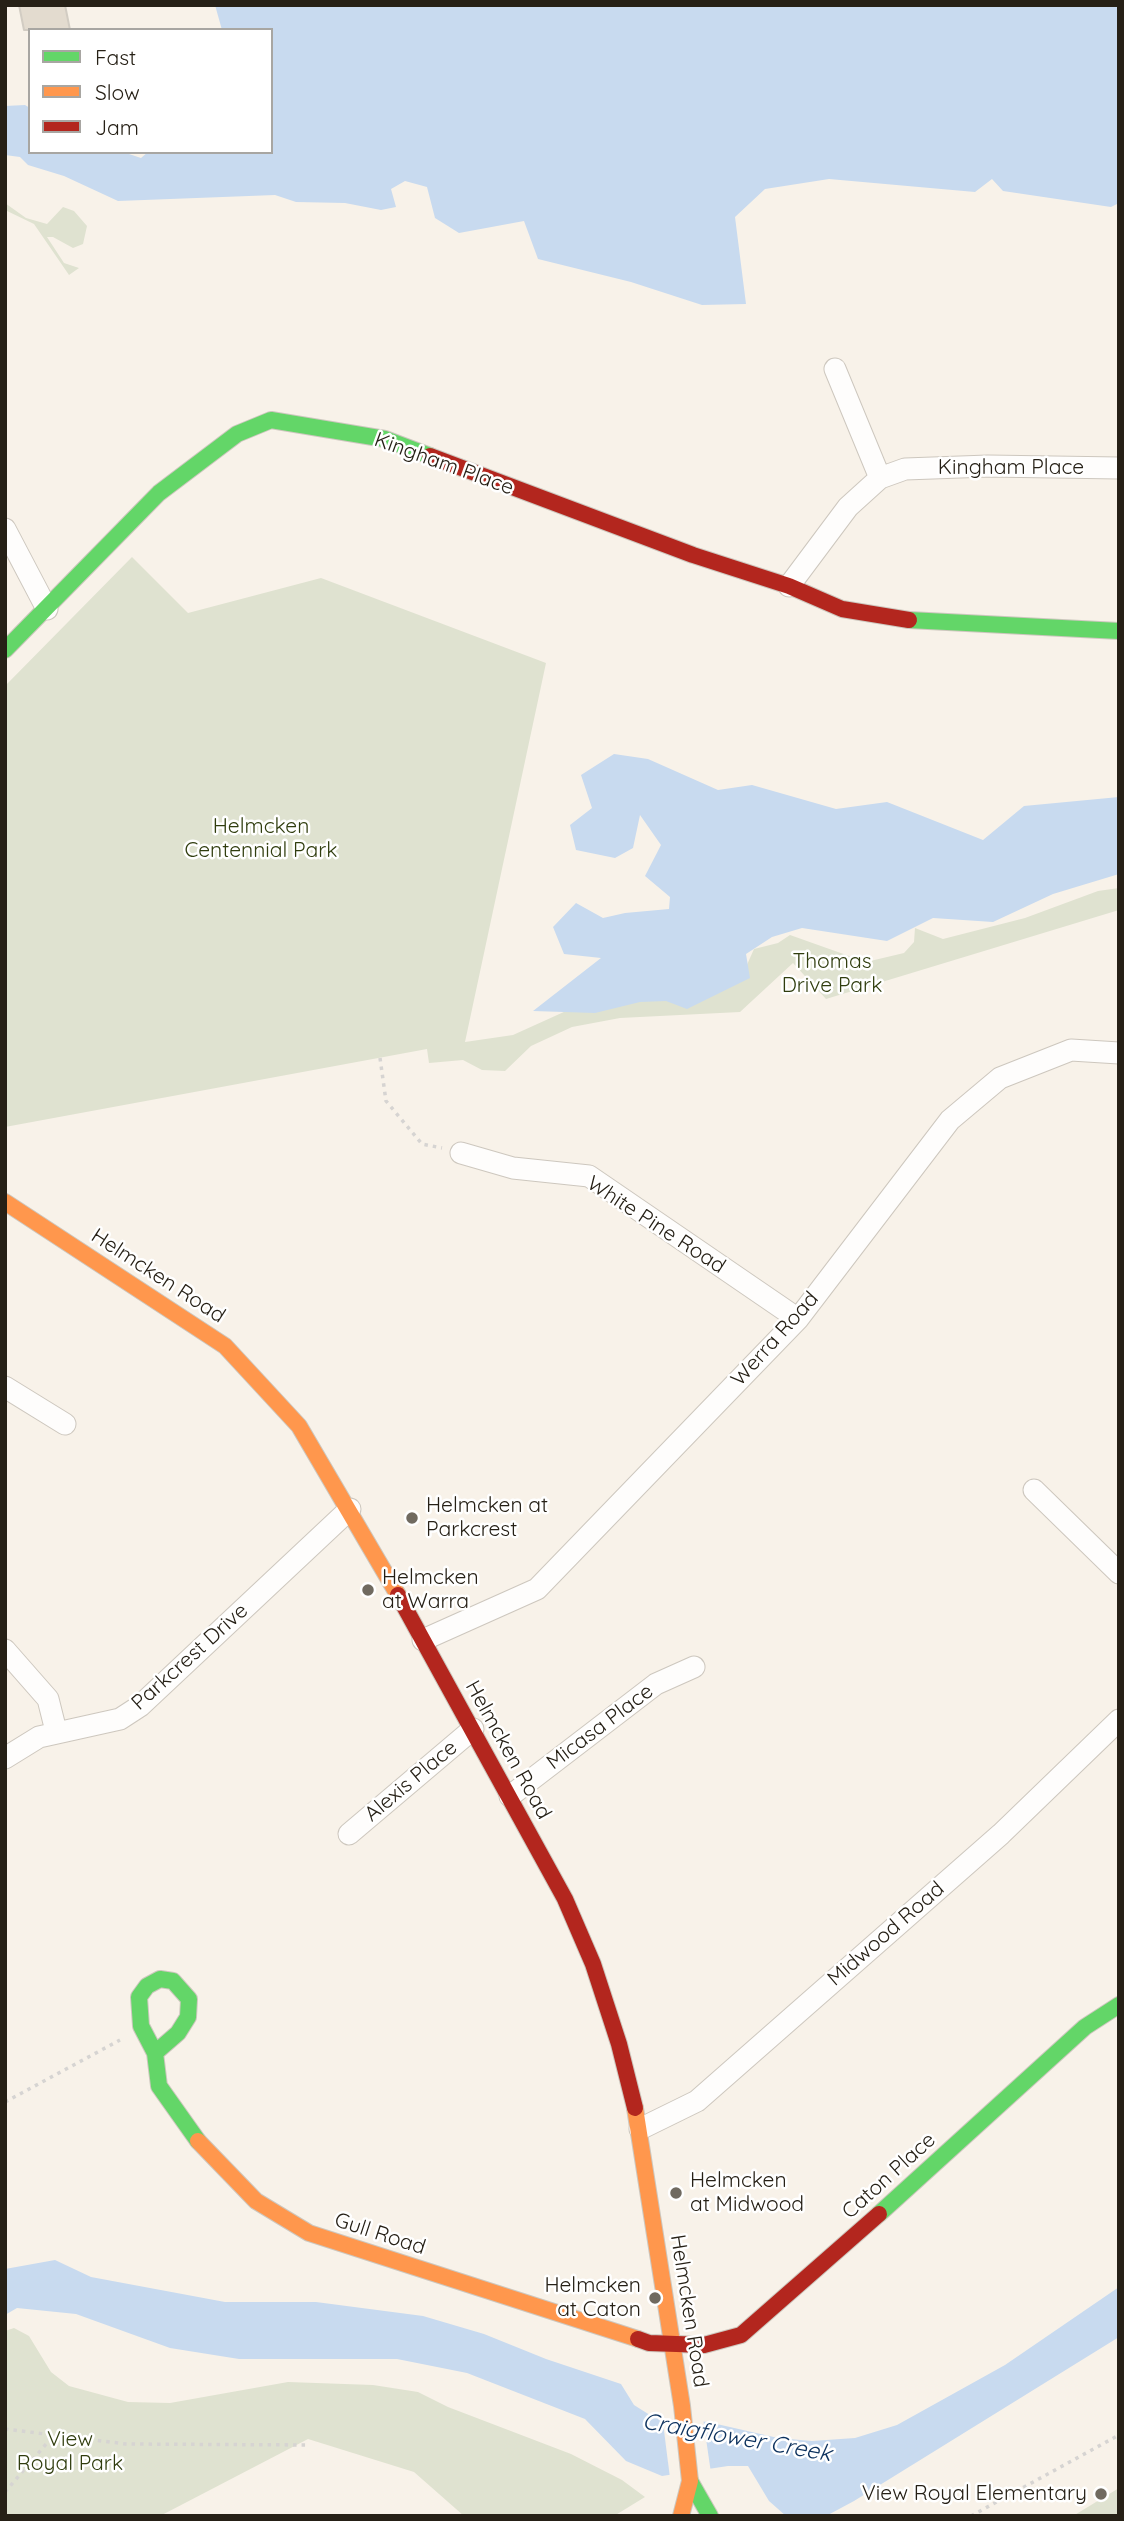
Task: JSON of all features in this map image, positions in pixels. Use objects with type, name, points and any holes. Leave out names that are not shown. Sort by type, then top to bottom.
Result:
[{"type":"street","points":[[835,369],[880,478]]},
{"type":"street","name":"Kingham Place","points":[[5,650],[159,493],[237,434],[271,420],[385,439],[693,555],[789,586],[842,609],[902,620],[1119,631]]},
{"type":"street","name":"Kingham Place","points":[[789,586],[848,508],[880,478],[905,468],[1119,468]]},
{"type":"street","points":[[5,529],[47,609]]},
{"type":"street","name":"Werra Road","points":[[424,1640],[537,1589],[798,1319],[950,1120],[1000,1078],[1071,1050],[1119,1053]]},
{"type":"street","name":"White Pine Road","points":[[461,1153],[513,1168],[589,1176],[798,1319]]},
{"type":"street","name":"Helmcken Road","points":[[5,1202],[225,1346],[299,1426],[350,1509],[424,1640],[565,1899],[593,1964],[619,2044],[640,2129],[674,2346],[690,2481],[681,2516]]},
{"type":"street","points":[[5,1387],[65,1424]]},
{"type":"street","points":[[1034,1490],[1119,1573]]},
{"type":"street","name":"Parkcrest Drive","points":[[5,1758],[39,1737],[56,1731],[121,1719],[140,1706],[350,1509]]},
{"type":"street","points":[[5,1650],[48,1699],[56,1731]]},
{"type":"street","name":"Micasa Place","points":[[510,1796],[656,1684],[694,1667]]},
{"type":"street","name":"Midwood Road","points":[[640,2129],[697,2101],[1001,1834],[1119,1720]]},
{"type":"street","name":"Alexis Place","points":[[349,1834],[473,1729]]},
{"type":"street","name":"Gull Road","points":[[155,2053],[178,2033],[188,2017],[189,1999],[183,1989],[173,1981],[160,1979],[147,1986],[139,1997],[141,2026],[155,2053],[159,2086],[199,2142],[256,2201],[309,2233],[649,2343],[674,2346]]},
{"type":"street","name":"Caton Place","points":[[674,2346],[704,2345],[740,2335],[767,2315],[1085,2027],[1119,2005]]},
{"type":"street","name":"Helmcken Road","points":[[690,2481],[710,2516]]},
{"type":"path","points":[[380,1058],[386,1101],[422,1144],[461,1153]]},
{"type":"path","points":[[5,2102],[141,2026]]},
{"type":"path","points":[[5,2429],[126,2444],[309,2445]]},
{"type":"path","points":[[971,2516],[1119,2435]]},
{"type":"path","points":[[5,2492],[52,2436]]},
{"type":"green space","points":[[5,203],[26,218],[47,224],[63,207],[74,211],[87,226],[83,244],[73,248],[53,237],[47,237],[64,263],[79,268],[69,275],[34,224],[5,210]]},
{"type":"green space","name":"Helmcken Centennial Park","points":[[132,557],[188,613],[321,578],[546,663],[465,1042],[513,1035],[566,1011],[746,967],[754,949],[778,943],[790,935],[866,962],[904,953],[914,942],[915,928],[943,939],[1025,918],[1098,891],[1119,888],[1119,910],[826,999],[793,963],[740,1012],[620,1018],[572,1027],[531,1046],[505,1071],[482,1070],[463,1060],[429,1063],[427,1049],[5,1127],[5,686]]},
{"type":"green space","name":"View Royal Park","points":[[14,2328],[29,2336],[51,2372],[69,2386],[128,2402],[170,2403],[288,2382],[373,2385],[418,2392],[448,2407],[571,2454],[622,2480],[645,2497],[614,2516],[464,2516],[414,2472],[308,2439],[160,2516],[5,2516],[5,2331]]},
{"type":"green space","points":[[1119,2488],[1119,2516],[1073,2516]]},
{"type":"water","points":[[215,5],[1119,5],[1119,203],[1111,207],[1003,191],[992,179],[975,192],[829,179],[765,189],[735,217],[746,304],[702,305],[631,282],[538,259],[524,221],[459,233],[435,218],[427,187],[405,181],[391,189],[396,207],[381,210],[345,203],[296,202],[275,195],[118,201],[64,176],[28,165],[20,157],[5,155],[5,106],[25,105],[28,107],[28,154],[129,154],[141,158],[146,154],[273,154],[273,28],[221,28]]},
{"type":"water","points":[[614,754],[648,759],[718,790],[752,785],[836,809],[887,802],[983,840],[1024,806],[1119,797],[1119,874],[1053,894],[993,922],[933,918],[887,941],[802,928],[772,937],[746,954],[750,978],[687,1009],[666,1001],[640,1002],[595,1013],[533,1011],[601,958],[564,954],[553,927],[576,903],[603,918],[669,909],[670,897],[645,876],[661,845],[640,815],[633,848],[615,858],[576,850],[570,825],[592,808],[581,775]]},
{"type":"water","name":"Craigflower Creek","points":[[55,2260],[91,2277],[225,2302],[316,2302],[423,2316],[484,2334],[546,2359],[621,2384],[634,2405],[653,2417],[708,2422],[778,2438],[812,2441],[855,2438],[897,2425],[1005,2365],[1119,2287],[1119,2337],[854,2501],[826,2516],[786,2516],[769,2501],[748,2466],[728,2466],[662,2476],[626,2461],[585,2419],[467,2373],[397,2359],[239,2359],[170,2348],[76,2314],[17,2308],[5,2315],[5,2269]]},
{"type":"pier","points":[[662,2415],[703,2418],[711,2473],[670,2478]]},
{"type":"building","points":[[19,5],[65,5],[70,28],[24,30]]},
{"type":"traffic: fast","points":[[5,650],[159,493],[237,434],[271,420],[385,439],[430,456]]},
{"type":"traffic: fast","points":[[909,620],[1119,631]]},
{"type":"traffic: fast","points":[[155,2053],[178,2033],[188,2017],[189,1999],[173,1981],[160,1979],[147,1986],[139,1997],[141,2026],[155,2053],[159,2086],[198,2141]]},
{"type":"traffic: fast","points":[[879,2214],[1085,2027],[1119,2005]]},
{"type":"traffic: fast","points":[[690,2481],[710,2516]]},
{"type":"traffic: slow","points":[[5,1202],[225,1346],[299,1426],[398,1595]]},
{"type":"traffic: slow","points":[[635,2108],[682,2406],[690,2481],[681,2516]]},
{"type":"traffic: slow","points":[[198,2141],[256,2201],[309,2233],[638,2339]]},
{"type":"traffic: jam","points":[[430,456],[693,555],[789,586],[842,609],[909,620]]},
{"type":"traffic: jam","points":[[398,1595],[565,1899],[593,1964],[619,2044],[635,2108]]},
{"type":"traffic: jam","points":[[638,2339],[649,2343],[704,2345],[741,2335],[879,2214]]},
{"type":"place","name":"Helmcken at Parkcrest","points":[[412,1518]]},
{"type":"place","name":"Helmcken at Warra","points":[[368,1590]]},
{"type":"place","name":"Helmcken at Midwood","points":[[676,2193]]},
{"type":"place","name":"Helmcken at Caton","points":[[655,2298]]},
{"type":"place","name":"View Royal Elementary","points":[[1101,2494]]},
{"type":"park label","name":"Thomas Drive Park","points":[[832,974]]}]
